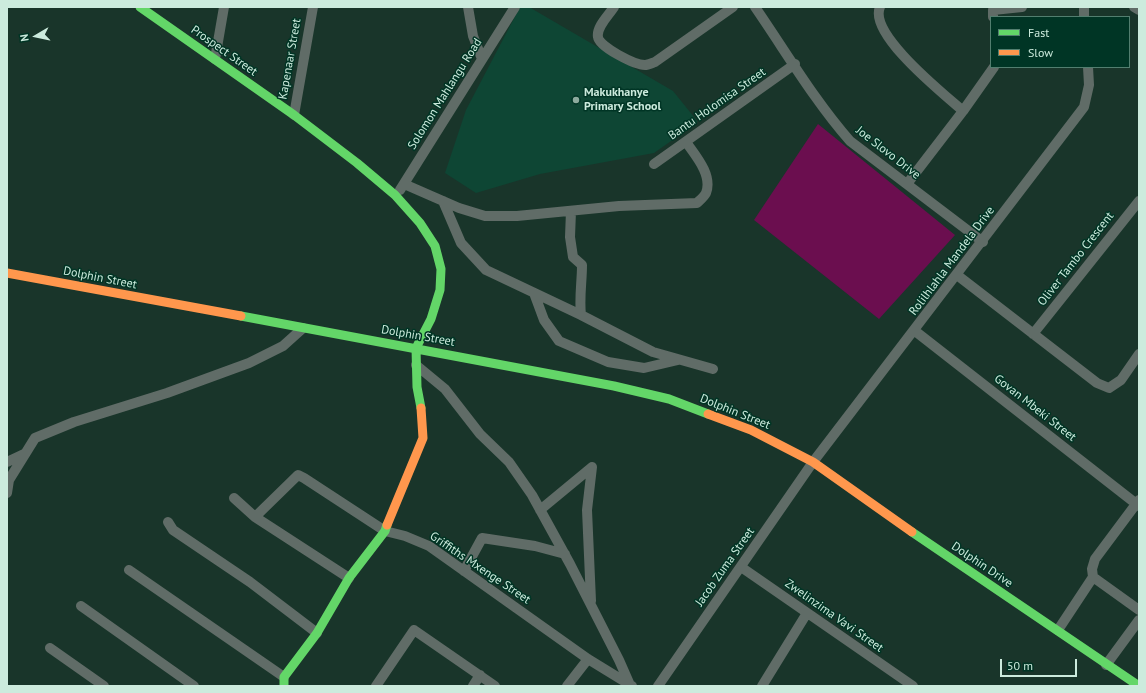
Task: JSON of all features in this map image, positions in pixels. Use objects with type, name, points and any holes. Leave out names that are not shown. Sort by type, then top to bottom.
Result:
[{"type":"street","name":"Prospect Street","points":[[140,7],[294,115],[358,163],[395,195],[420,223],[435,246],[441,269],[440,290],[431,319],[416,348]]},
{"type":"street","points":[[215,59],[224,7]]},
{"type":"street","name":"Kapenaar Street","points":[[294,115],[313,7]]},
{"type":"street","points":[[468,7],[473,36],[482,59]]},
{"type":"street","name":"Solomon Mahlangu Road","points":[[395,195],[404,184],[515,7]]},
{"type":"street","points":[[614,7],[599,29],[598,39],[603,45],[635,63],[645,65],[655,62],[733,7]]},
{"type":"street","name":"Joe Slovo Drive","points":[[755,7],[834,122],[850,141],[983,242]]},
{"type":"street","points":[[880,7],[879,20],[896,48],[963,111]]},
{"type":"street","points":[[993,11],[1022,7]]},
{"type":"street","points":[[1134,7],[1139,10]]},
{"type":"street","name":"Bantu Holomisa Street","points":[[654,164],[795,64]]},
{"type":"street","points":[[907,184],[963,111],[993,68]]},
{"type":"street","name":"Rolilhlahla Mandela Drive","points":[[813,462],[983,242],[1084,107],[1089,85],[1088,68]]},
{"type":"street","points":[[404,184],[485,216],[518,216],[619,206],[697,203],[706,193],[707,179],[700,163],[686,142]]},
{"type":"street","points":[[444,201],[461,243],[486,270],[582,315],[653,352],[713,369]]},
{"type":"street","name":"Oliver Tambo Crescent","points":[[1033,334],[1139,201]]},
{"type":"street","points":[[571,211],[570,237],[573,257],[582,265],[580,304],[582,315]]},
{"type":"street","name":"Dolphin Street","points":[[7,273],[614,386],[669,399],[751,430],[813,462]]},
{"type":"street","points":[[957,275],[1097,383],[1110,388],[1120,380],[1139,354]]},
{"type":"street","points":[[534,293],[544,320],[559,341],[578,350],[608,362],[644,368],[680,360]]},
{"type":"street","points":[[7,493],[10,480],[24,454],[35,438],[52,430],[168,393],[249,363],[283,346],[303,328]]},
{"type":"street","name":"Govan Mbeki Street","points":[[914,331],[1138,503]]},
{"type":"street","points":[[129,570],[284,684],[317,633],[349,578],[385,531],[423,438],[423,415],[417,387],[416,348]]},
{"type":"street","points":[[416,365],[445,389],[480,434],[509,462],[532,495],[565,554],[631,686]]},
{"type":"street","points":[[7,462],[24,454]]},
{"type":"street","name":"Jacob Zuma Street","points":[[658,686],[813,462]]},
{"type":"street","name":"Dolphin Drive","points":[[813,462],[901,525],[1139,686]]},
{"type":"street","points":[[540,510],[592,467],[587,510],[591,605]]},
{"type":"street","name":"Griffiths Mxenge Street","points":[[255,517],[298,476],[385,531],[405,536],[429,546],[588,659],[631,686]]},
{"type":"street","points":[[234,498],[255,517],[349,578]]},
{"type":"street","points":[[1058,630],[1093,577],[1092,569],[1095,559],[1138,503]]},
{"type":"street","points":[[168,522],[173,530],[250,582],[317,633]]},
{"type":"street","points":[[464,572],[482,538],[535,546],[565,554]]},
{"type":"street","name":"Zwelinzima Vavi Street","points":[[741,567],[913,686]]},
{"type":"street","points":[[1093,577],[1139,610]]},
{"type":"street","points":[[81,606],[194,686]]},
{"type":"street","points":[[767,684],[806,613]]},
{"type":"street","points":[[1106,665],[1139,620]]},
{"type":"street","points":[[376,686],[414,630],[496,686]]},
{"type":"street","points":[[50,648],[104,686]]},
{"type":"street","points":[[567,686],[588,659]]},
{"type":"street","points":[[473,686],[480,675]]},
{"type":"shaded area","name":"Makukhanye Primary School","points":[[520,7],[529,7],[673,91],[698,122],[654,153],[540,174],[476,193],[445,173],[466,110]]},
{"type":"shaded area","points":[[818,124],[955,235],[879,319],[754,220]]},
{"type":"traffic: fast","points":[[140,7],[294,115],[357,163],[395,195],[420,223],[435,246],[441,269],[440,290],[431,319],[416,348],[417,387],[421,408]]},
{"type":"traffic: fast","points":[[241,316],[614,386],[669,399],[708,414]]},
{"type":"traffic: fast","points":[[284,686],[284,677],[317,633],[349,578],[385,531],[387,525]]},
{"type":"traffic: fast","points":[[912,532],[1139,686]]},
{"type":"traffic: slow","points":[[7,273],[241,316]]},
{"type":"traffic: slow","points":[[387,525],[423,438],[421,408]]},
{"type":"traffic: slow","points":[[708,414],[751,430],[813,462],[912,532]]},
{"type":"place","name":"Makukhanye Primary School","points":[[576,100]]}]
